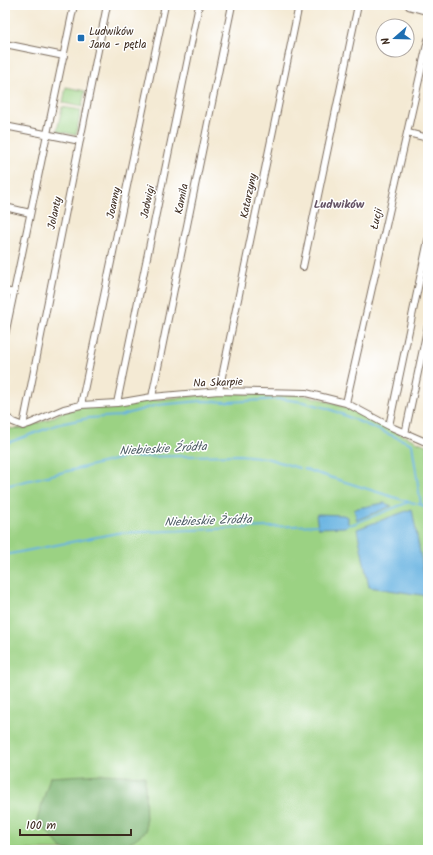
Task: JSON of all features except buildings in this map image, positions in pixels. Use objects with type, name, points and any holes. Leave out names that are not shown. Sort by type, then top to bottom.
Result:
[{"type":"street","points":[[5,335],[74,5]]},
{"type":"street","name":"Jolanty","points":[[23,426],[107,5]]},
{"type":"street","name":"Joanny","points":[[81,406],[165,5]]},
{"type":"street","name":"Jadwigi","points":[[116,403],[199,5]]},
{"type":"street","name":"Kamila","points":[[152,397],[232,5]]},
{"type":"street","name":"Katarzyny","points":[[219,391],[299,5]]},
{"type":"street","points":[[303,267],[358,5]]},
{"type":"street","points":[[410,5],[428,10]]},
{"type":"street","name":"Łucji","points":[[346,403],[428,40]]},
{"type":"street","points":[[5,44],[64,56]]},
{"type":"street","points":[[5,126],[80,141]]},
{"type":"street","points":[[408,133],[428,138]]},
{"type":"street","points":[[5,207],[30,212]]},
{"type":"street","points":[[389,426],[428,240]]},
{"type":"street","points":[[5,291],[14,293]]},
{"type":"street","points":[[405,434],[428,325]]},
{"type":"street","name":"Na Skarpie","points":[[23,426],[64,409],[152,397],[219,391],[306,393],[346,403],[405,434],[428,443]]},
{"type":"street","points":[[5,416],[13,422],[23,426]]},
{"type":"green space","points":[[66,87],[85,91],[82,107],[63,103]]},
{"type":"green space","points":[[62,107],[81,110],[76,135],[57,131]]},
{"type":"green space","points":[[222,393],[296,394],[318,398],[347,408],[428,446],[428,850],[5,850],[5,429],[24,428],[52,418],[64,411],[82,407]]},
{"type":"green space","points":[[103,774],[145,776],[146,831],[120,850],[63,850],[37,820],[50,777]]},
{"type":"water","points":[[384,503],[392,506],[357,520],[354,510]]},
{"type":"water","points":[[412,509],[428,596],[369,587],[357,529]]},
{"type":"water","points":[[316,515],[343,515],[348,517],[348,524],[345,527],[318,528]]},
{"type":"waterway","points":[[5,444],[59,424],[89,418],[120,416],[157,405],[202,401],[229,402],[282,399],[303,402],[327,408],[412,444],[421,505]]},
{"type":"waterway","name":"Niebieskie Źródła","points":[[5,486],[127,457],[240,455],[266,458],[299,468]]},
{"type":"waterway","name":"Niebieskie Źródła","points":[[304,469],[415,503]]},
{"type":"waterway","name":"Niebieskie Żródła","points":[[345,525],[353,524],[409,502]]},
{"type":"waterway","name":"Niebieskie Źródła","points":[[418,504],[428,507]]},
{"type":"waterway","name":"Niebieskie Żródła","points":[[5,555],[117,533],[318,525]]},
{"type":"place","name":"Ludwików Jana - pętla","points":[[81,38]]},
{"type":"district","name":"Ludwików","points":[[339,204]]}]
